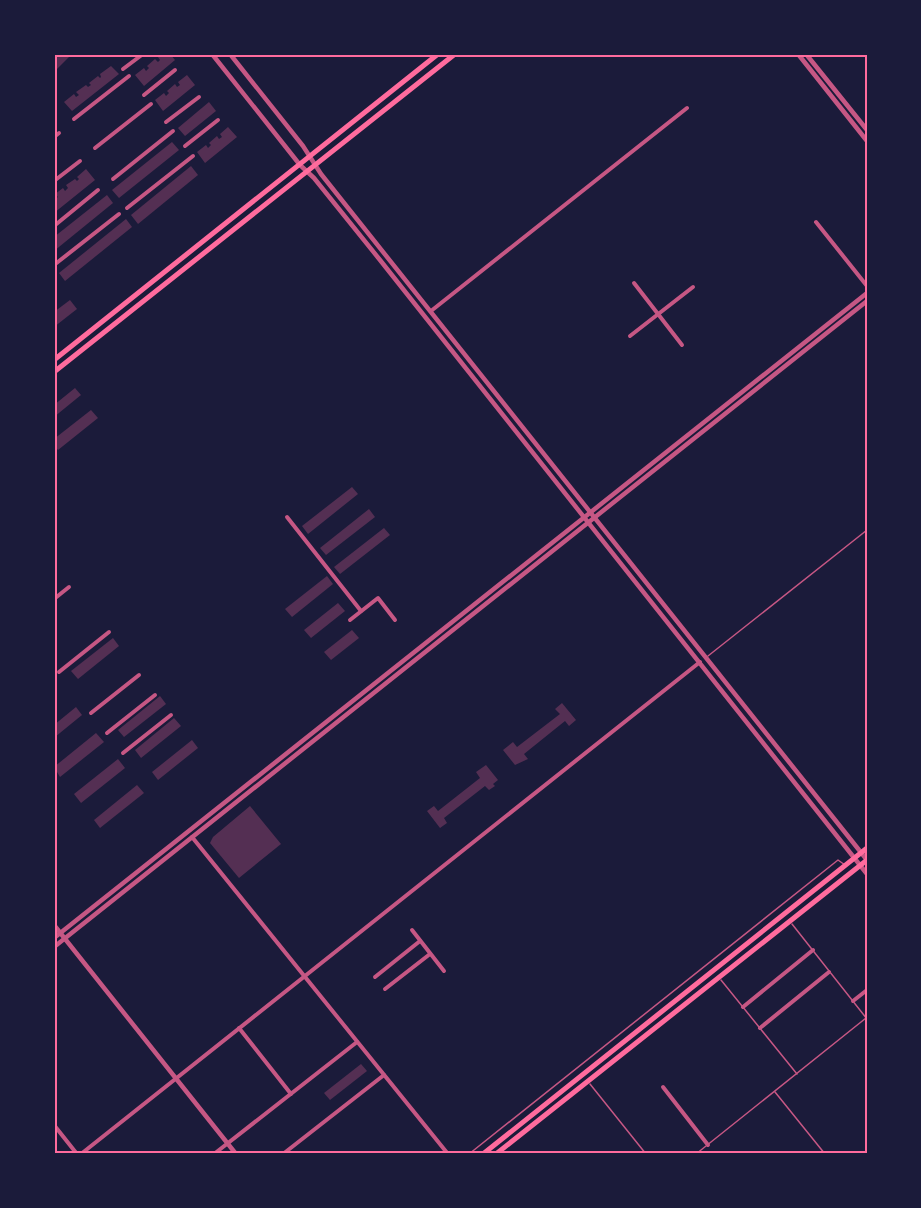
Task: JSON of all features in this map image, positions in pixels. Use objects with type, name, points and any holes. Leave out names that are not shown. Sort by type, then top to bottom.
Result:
[{"type":"main road","points":[[54,360],[438,54]]},
{"type":"main road","points":[[54,372],[455,54]]},
{"type":"main road","points":[[483,1154],[867,848]]},
{"type":"main road","points":[[496,1154],[867,860]]},
{"type":"street","points":[[123,69],[143,54]]},
{"type":"street","points":[[212,54],[589,521],[867,874]]},
{"type":"street","points":[[230,54],[303,146],[315,165],[867,860]]},
{"type":"street","points":[[798,54],[867,141]]},
{"type":"street","points":[[806,54],[867,130]]},
{"type":"street","points":[[144,95],[175,70]]},
{"type":"street","points":[[74,119],[129,76]]},
{"type":"street","points":[[166,123],[199,97]]},
{"type":"street","points":[[95,148],[151,104]]},
{"type":"street","points":[[431,311],[687,108]]},
{"type":"street","points":[[185,146],[218,120]]},
{"type":"street","points":[[113,179],[173,132]]},
{"type":"street","points":[[54,137],[59,133]]},
{"type":"street","points":[[127,208],[193,156]]},
{"type":"street","points":[[54,181],[80,160]]},
{"type":"street","points":[[54,226],[98,190]]},
{"type":"street","points":[[54,265],[119,214]]},
{"type":"street","points":[[816,222],[867,286]]},
{"type":"street","points":[[634,283],[682,345]]},
{"type":"street","points":[[630,336],[693,287]]},
{"type":"street","points":[[54,938],[867,293]]},
{"type":"street","points":[[54,947],[867,301]]},
{"type":"street","points":[[287,517],[361,611]]},
{"type":"street","points":[[54,599],[69,587]]},
{"type":"street","points":[[350,620],[378,598],[395,620]]},
{"type":"street","points":[[59,672],[109,632]]},
{"type":"street","points":[[54,1125],[79,1154],[700,662]]},
{"type":"street","points":[[92,713],[139,675]]},
{"type":"street","points":[[107,733],[155,695]]},
{"type":"street","points":[[123,753],[171,715]]},
{"type":"street","points":[[192,837],[448,1154]]},
{"type":"street","points":[[54,925],[236,1154]]},
{"type":"street","points":[[411,930],[444,971]]},
{"type":"street","points":[[375,977],[420,941]]},
{"type":"street","points":[[743,1007],[813,950]]},
{"type":"street","points":[[385,989],[430,954]]},
{"type":"street","points":[[760,1028],[830,972]]},
{"type":"street","points":[[853,1001],[867,990]]},
{"type":"street","points":[[239,1028],[291,1094]]},
{"type":"street","points":[[214,1154],[357,1042]]},
{"type":"street","points":[[283,1154],[384,1075]]},
{"type":"street","points":[[663,1088],[708,1145]]},
{"type":"lane","points":[[700,662],[867,530]]},
{"type":"lane","points":[[469,1154],[838,860],[846,865]]},
{"type":"lane","points":[[696,1154],[867,1019],[789,921]]},
{"type":"lane","points":[[719,977],[796,1074]]},
{"type":"lane","points":[[588,1081],[646,1154]]},
{"type":"lane","points":[[775,1091],[825,1154]]},
{"type":"building","points":[[72,54],[54,72],[54,56]]},
{"type":"building","points":[[162,54],[170,54],[175,60],[144,86],[135,75],[144,68],[146,71],[149,68],[147,66],[155,59],[158,62],[160,60],[158,57]]},
{"type":"building","points":[[111,66],[119,74],[72,111],[64,102],[74,94],[76,97],[79,95],[76,92],[86,85],[88,87],[91,85],[89,83],[98,76],[100,78],[100,74]]},
{"type":"building","points":[[187,75],[195,85],[163,111],[155,100],[164,93],[166,96],[169,93],[167,91],[175,84],[177,87],[180,85],[178,82]]},
{"type":"building","points":[[209,102],[216,111],[185,136],[178,128]]},
{"type":"building","points":[[228,127],[237,137],[205,163],[197,152],[206,145],[208,148],[211,145],[209,143],[217,136],[219,139],[222,137],[220,134]]},
{"type":"building","points":[[172,142],[179,150],[119,198],[112,190]]},
{"type":"building","points":[[191,166],[198,175],[138,224],[131,215]]},
{"type":"building","points":[[86,169],[95,180],[54,213],[54,198],[58,197],[55,194],[63,188],[65,191],[68,188],[66,185],[75,179],[77,181],[79,179],[77,177]]},
{"type":"building","points":[[107,195],[113,203],[54,251],[54,237]]},
{"type":"building","points":[[126,219],[132,227],[65,281],[59,273]]},
{"type":"building","points":[[70,300],[77,309],[54,327],[54,312]]},
{"type":"building","points":[[75,388],[81,395],[54,417],[54,405]]},
{"type":"building","points":[[91,410],[98,418],[58,450],[54,445],[54,439]]},
{"type":"building","points":[[352,487],[358,494],[308,534],[302,526]]},
{"type":"building","points":[[369,509],[375,517],[326,555],[320,548]]},
{"type":"building","points":[[384,528],[390,535],[340,574],[334,567]]},
{"type":"building","points":[[327,576],[333,584],[292,617],[285,609]]},
{"type":"building","points":[[338,603],[345,611],[311,638],[304,630]]},
{"type":"building","points":[[352,630],[359,638],[331,660],[324,652]]},
{"type":"building","points":[[113,638],[119,646],[78,679],[71,671]]},
{"type":"building","points":[[160,696],[166,704],[124,737],[118,730]]},
{"type":"building","points":[[562,703],[576,720],[569,726],[565,721],[524,754],[528,759],[515,765],[503,750],[513,742],[517,747],[560,714],[555,709]]},
{"type":"building","points":[[76,707],[82,715],[55,737],[54,725]]},
{"type":"building","points":[[174,718],[181,726],[141,758],[135,750]]},
{"type":"building","points":[[96,733],[104,742],[60,777],[54,767]]},
{"type":"building","points":[[192,740],[198,748],[158,780],[152,772]]},
{"type":"building","points":[[118,759],[125,768],[81,803],[74,794]]},
{"type":"building","points":[[486,765],[498,780],[493,784],[495,786],[489,790],[485,786],[444,818],[447,823],[440,828],[427,811],[434,806],[438,811],[480,778],[476,772]]},
{"type":"building","points":[[137,785],[144,793],[100,828],[94,820]]},
{"type":"building","points":[[250,806],[281,844],[239,878],[210,843],[213,837]]},
{"type":"building","points":[[361,1064],[367,1071],[330,1100],[324,1093]]}]
